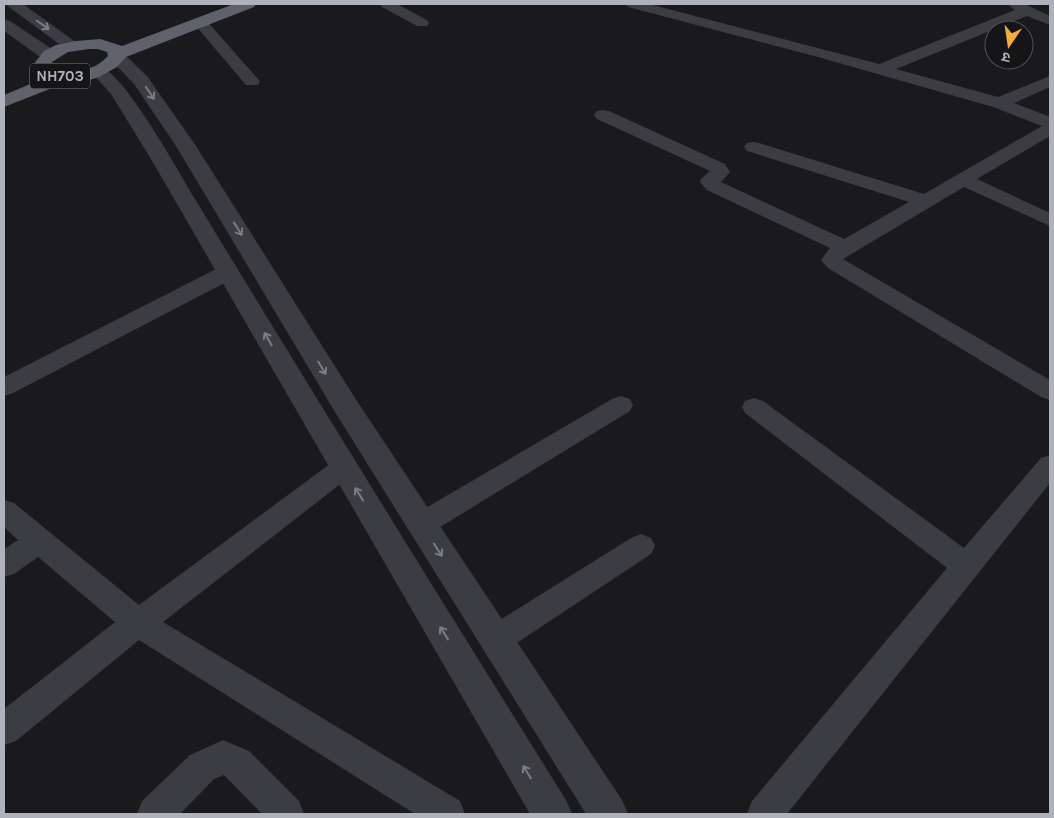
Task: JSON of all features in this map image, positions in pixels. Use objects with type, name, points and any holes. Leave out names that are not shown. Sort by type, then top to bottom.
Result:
[{"type":"highway","name":"NH703","points":[[47,63],[55,76],[82,76],[111,57],[220,4]]},
{"type":"highway","name":"NH703","points":[[111,57],[248,4]]},
{"type":"highway","name":"NH703","points":[[4,87],[73,46],[89,44],[111,57]]},
{"type":"highway","name":"NH703","points":[[4,101],[63,77]]},
{"type":"street","points":[[13,4],[73,46]]},
{"type":"street","points":[[387,4],[422,23]]},
{"type":"street","points":[[633,4],[999,103],[1050,128]]},
{"type":"street","points":[[1014,4],[1050,20]]},
{"type":"street","points":[[879,70],[1028,10]]},
{"type":"street","points":[[201,23],[252,82]]},
{"type":"street","points":[[4,24],[47,63]]},
{"type":"street","points":[[111,57],[118,91],[552,814]]},
{"type":"street","points":[[111,57],[141,80],[186,146],[345,406],[608,814]]},
{"type":"street","points":[[999,103],[1050,81]]},
{"type":"street","points":[[604,115],[718,168],[720,172],[710,179],[714,186],[845,247]]},
{"type":"street","points":[[1050,128],[965,180],[845,247],[834,255],[832,260],[1050,391]]},
{"type":"street","points":[[753,147],[927,201]]},
{"type":"street","points":[[965,180],[1050,220]]},
{"type":"street","points":[[4,387],[228,272]]},
{"type":"street","points":[[422,524],[621,405]]},
{"type":"street","points":[[754,407],[966,566]]},
{"type":"street","points":[[765,814],[966,566],[1050,466]]},
{"type":"street","points":[[4,729],[138,623],[343,468]]},
{"type":"street","points":[[4,511],[138,623],[447,814]]},
{"type":"street","points":[[4,565],[40,540]]},
{"type":"street","points":[[495,640],[640,546]]},
{"type":"street","points":[[155,814],[202,767],[223,757],[238,763],[286,814]]}]
